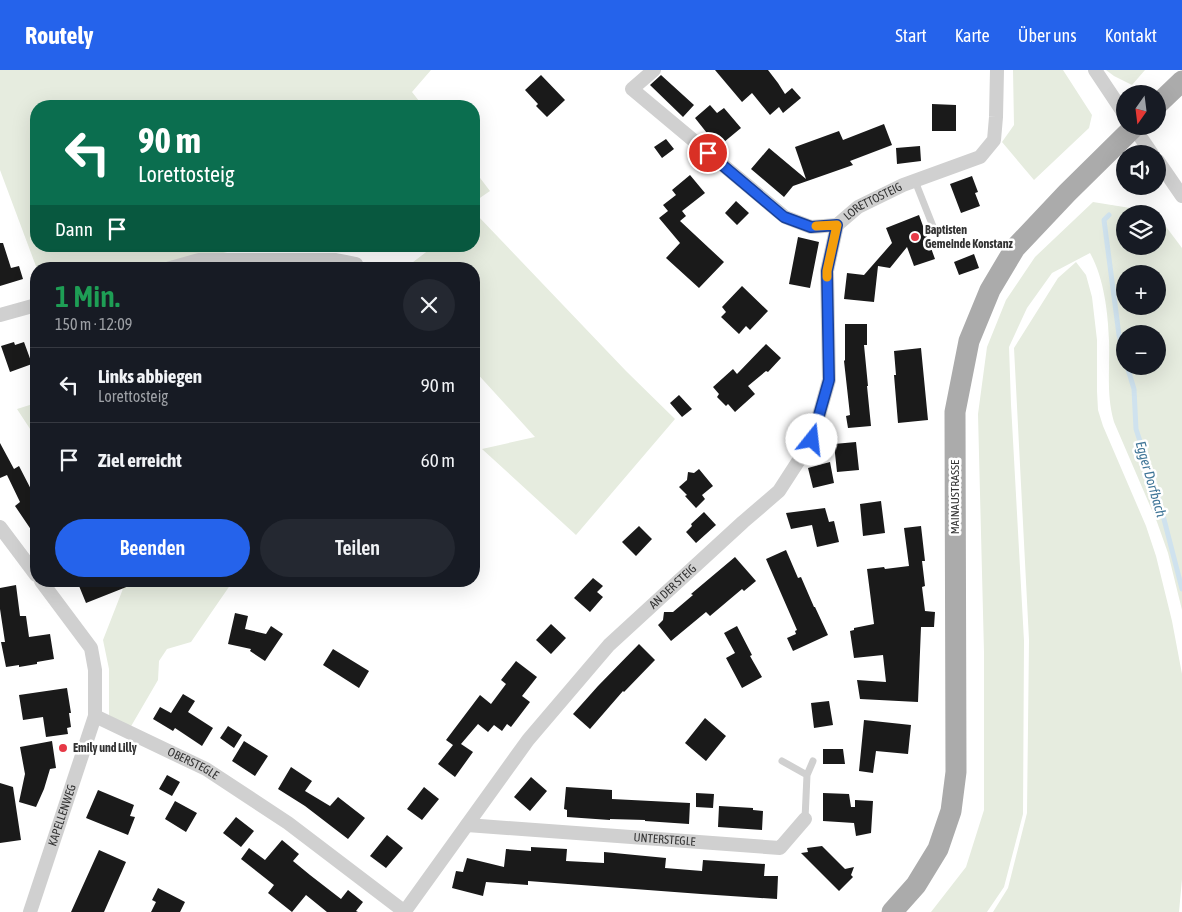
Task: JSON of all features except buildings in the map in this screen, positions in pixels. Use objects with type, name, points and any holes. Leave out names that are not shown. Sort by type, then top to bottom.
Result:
[{"type":"main road","points":[[1166,96],[1182,81]]},
{"type":"main road","name":"MAINAUSTRASSE","points":[[892,912],[916,886],[938,849],[950,812],[956,772],[955,412],[969,341],[990,290],[1015,248],[1121,135]]},
{"type":"street","name":"LORETTOSTEIG","points":[[654,70],[632,89],[784,217],[811,227],[837,225],[858,207],[914,181],[980,158],[994,140],[997,70]]},
{"type":"street","points":[[1095,70],[1116,102]]},
{"type":"street","points":[[1166,173],[1182,196]]},
{"type":"street","name":"AN DER STEIG","points":[[405,911],[528,740],[609,645],[779,491],[812,440],[829,380],[827,271],[837,225]]},
{"type":"street","points":[[192,262],[199,260],[336,260],[342,262]]},
{"type":"street","points":[[0,315],[30,307]]},
{"type":"street","points":[[0,527],[30,567]]},
{"type":"street","points":[[45,587],[91,648],[95,670],[95,716]]},
{"type":"street","name":"OBERSTEGLE","points":[[95,716],[206,769],[288,823],[405,911]]},
{"type":"street","name":"KAPELLENWEG","points":[[30,912],[95,716]]},
{"type":"street","name":"UNTERSTEGLE","points":[[468,825],[780,848],[805,819]]},
{"type":"lane","points":[[914,181],[936,234]]},
{"type":"lane","points":[[782,761],[807,776]]},
{"type":"lane","name":"UNTERSTEGLE","points":[[805,819],[807,776],[813,761]]},
{"type":"shaded area","points":[[0,70],[431,70],[412,92],[418,100],[30,100],[30,250],[0,170]]},
{"type":"shaded area","points":[[1013,70],[1063,70],[1092,115],[1089,128],[1034,180],[1002,142],[1014,125]]},
{"type":"shaded area","points":[[1106,70],[1145,70],[1132,85]]},
{"type":"shaded area","points":[[480,178],[490,191],[480,198]]},
{"type":"shaded area","points":[[1093,202],[1116,206],[1116,255],[1166,255],[1166,227],[1182,248],[1182,610],[1168,553],[1157,522],[1114,422],[1109,391],[1108,318],[1099,273],[1090,253],[1052,273],[1027,308],[1009,347],[1024,641],[1023,814],[1004,887],[987,912],[931,912],[966,867],[984,810],[984,652],[978,414],[987,347],[1006,300],[1035,257]]},
{"type":"shaded area","points":[[480,218],[626,371],[675,419],[576,535],[482,449],[535,437],[480,377],[480,262],[413,262],[426,252],[480,252]]},
{"type":"shaded area","points":[[31,252],[227,252],[184,262],[34,262]]},
{"type":"shaded area","points":[[1076,262],[1086,275],[1092,297],[1097,340],[1098,410],[1146,526],[1156,556],[1172,621],[1182,674],[1182,879],[1179,912],[993,912],[1008,888],[1027,813],[1029,640],[1014,348],[1058,278]]},
{"type":"shaded area","points":[[30,405],[30,429],[17,409]]},
{"type":"shaded area","points":[[124,587],[229,587],[191,642],[167,649],[159,661],[158,680],[130,728],[109,716],[109,669],[103,640]]},
{"type":"waterway","name":"Egger Dorfbach","points":[[1109,215],[1104,220],[1118,325]]},
{"type":"waterway","name":"Egger Dorfbach","points":[[1130,375],[1134,389],[1136,429],[1158,496],[1182,589]]},
{"type":"slow traffic","points":[[816,226],[837,225],[827,277]]},
{"type":"place","name":"Baptisten Gemeinde Konstanz","points":[[915,237]]},
{"type":"place","name":"Emily und Lilly","points":[[63,748]]},
{"type":"route","points":[[708,153],[784,217],[811,227],[837,225],[827,271],[829,380],[812,440]]}]
